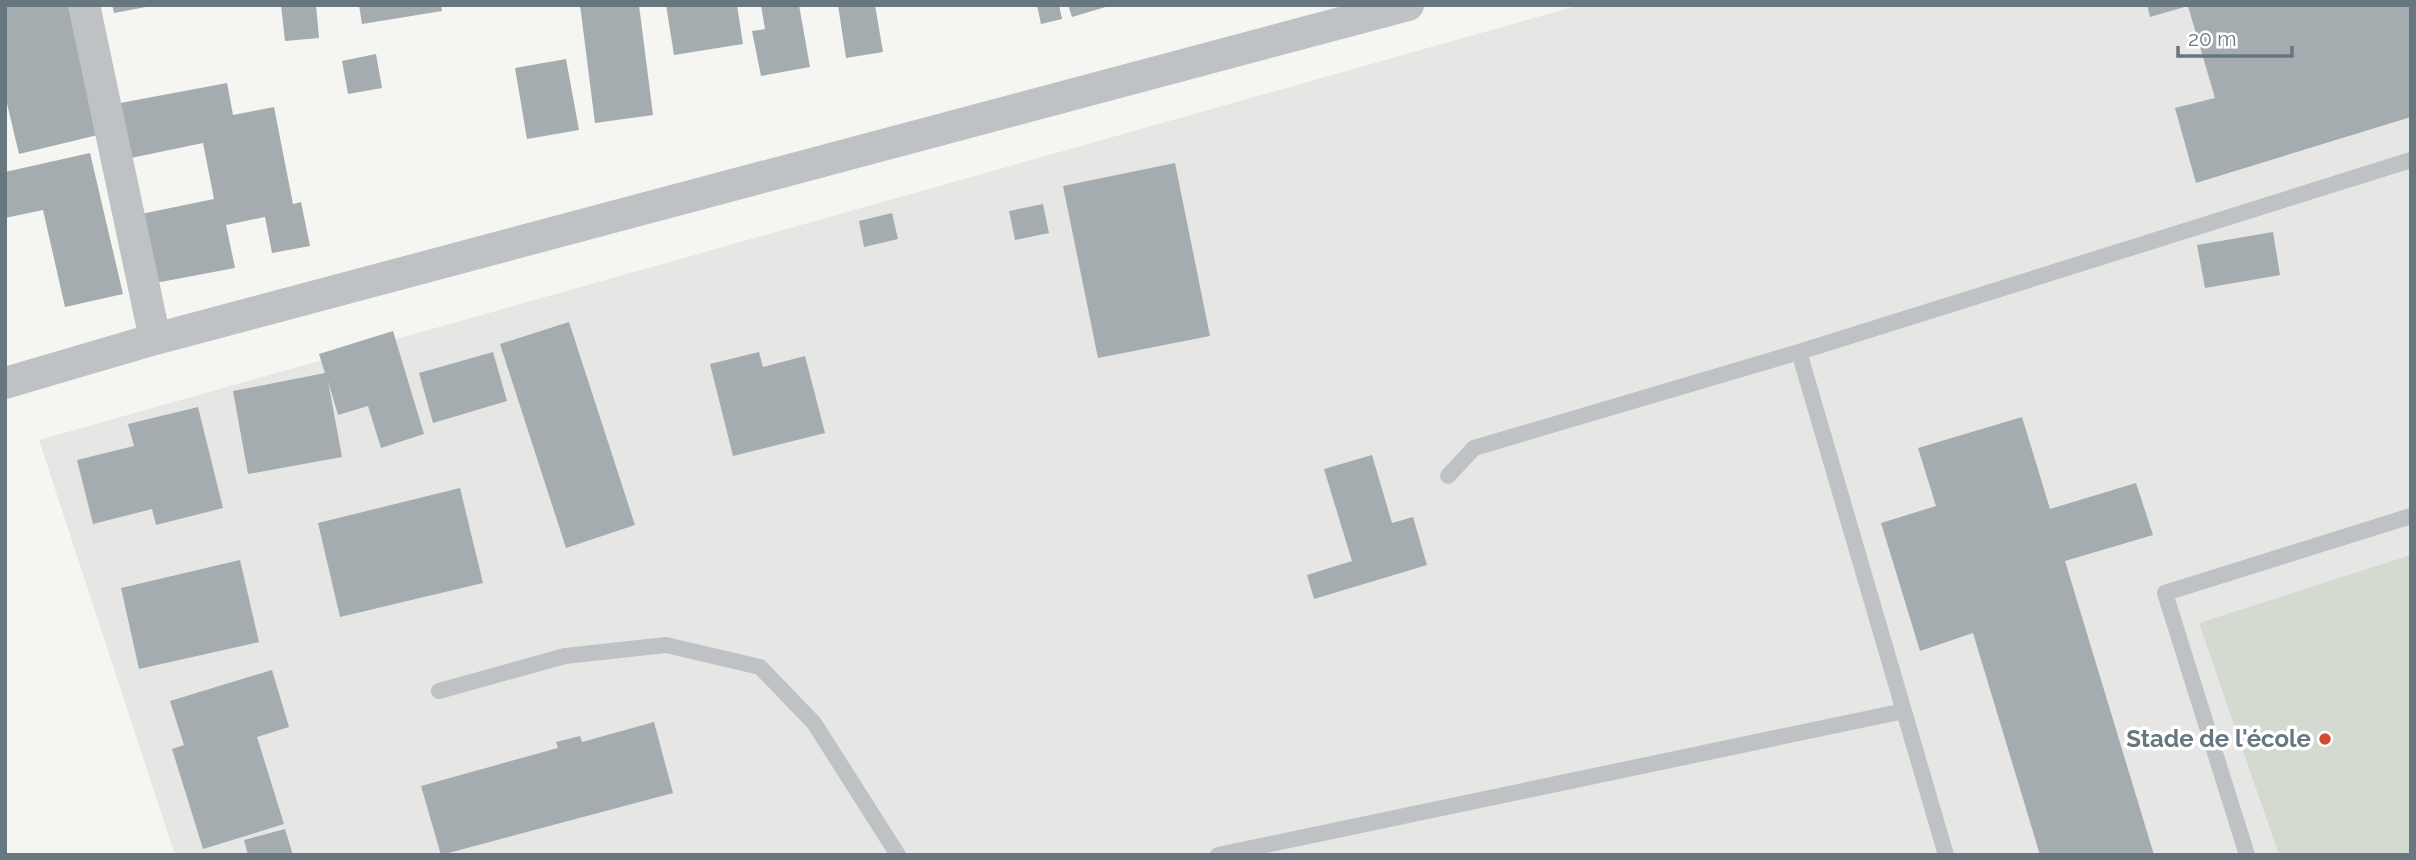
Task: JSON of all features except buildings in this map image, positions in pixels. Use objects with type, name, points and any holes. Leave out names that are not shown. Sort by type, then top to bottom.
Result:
[{"type":"street","points":[[84,5],[155,338]]},
{"type":"street","points":[[5,383],[155,338],[1408,5]]},
{"type":"lane","points":[[1448,476],[1474,448],[1799,352],[2411,160]]},
{"type":"lane","points":[[1799,352],[1947,855]]},
{"type":"lane","points":[[2248,855],[2165,593],[2411,516]]},
{"type":"lane","points":[[439,691],[565,656],[666,645],[760,667],[814,723],[898,855]]},
{"type":"lane","points":[[1218,855],[1904,711]]},
{"type":"shaded area","points":[[1580,5],[2411,5],[2411,855],[175,855],[39,440]]},
{"type":"shaded area","name":"Stade de l'école","points":[[2411,555],[2411,855],[2279,855],[2199,623]]},
{"type":"place","name":"Stade de l'école","points":[[2325,739]]}]
